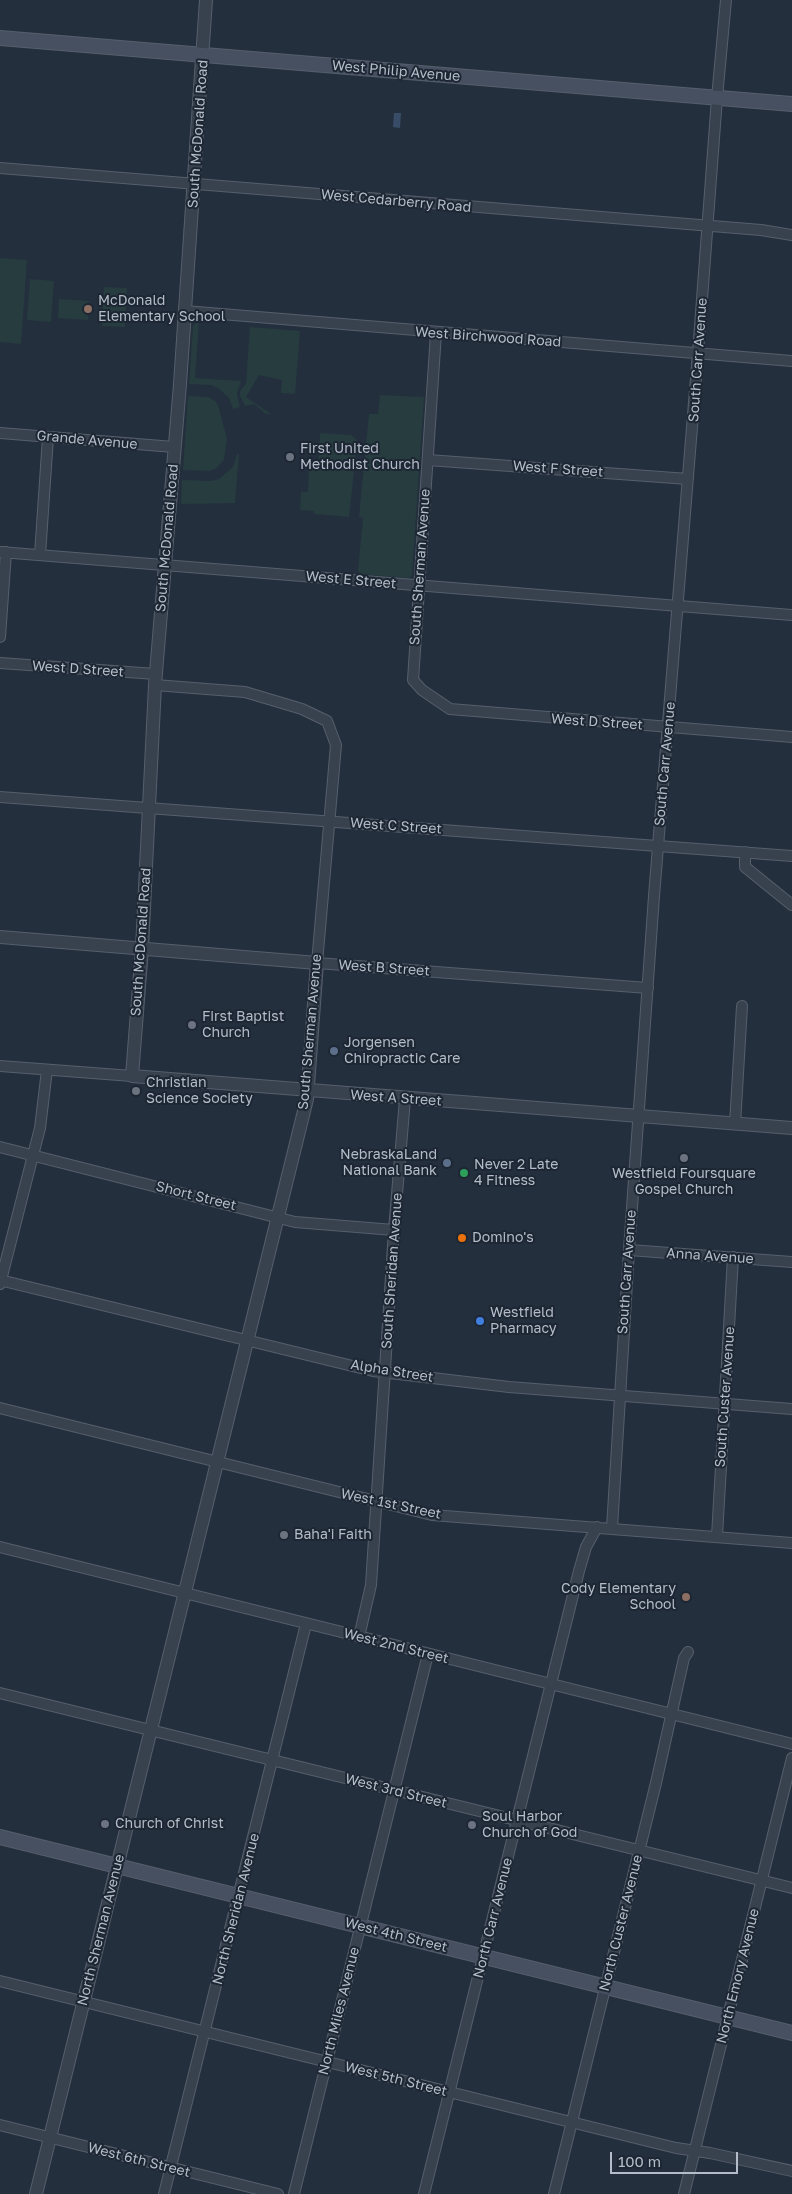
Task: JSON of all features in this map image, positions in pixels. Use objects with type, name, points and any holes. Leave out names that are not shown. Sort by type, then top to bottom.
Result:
[{"type":"main road","name":"West Philip Avenue","points":[[0,38],[792,104]]},
{"type":"main road","name":"West 4th Street","points":[[0,1837],[792,2033]]},
{"type":"street","name":"South McDonald Road","points":[[132,1076],[142,948],[156,679],[204,55],[206,0]]},
{"type":"street","name":"South Carr Avenue","points":[[612,1528],[628,1250],[658,846],[726,0]]},
{"type":"street","name":"West Cedarberry Road","points":[[0,168],[760,230],[792,235]]},
{"type":"street","name":"West Birchwood Road","points":[[185,311],[792,361]]},
{"type":"street","name":"South Sherman Avenue","points":[[413,680],[436,333]]},
{"type":"street","name":"Grande Avenue","points":[[0,433],[174,447]]},
{"type":"street","points":[[40,555],[48,437]]},
{"type":"street","name":"West F Street","points":[[428,460],[688,479]]},
{"type":"street","points":[[0,637],[3,552]]},
{"type":"street","name":"West E Street","points":[[3,552],[792,614]]},
{"type":"street","name":"West D Street","points":[[0,664],[156,679],[245,692],[302,709],[320,718]]},
{"type":"street","name":"West D Street","points":[[413,680],[422,690],[450,709],[792,737]]},
{"type":"street","name":"South Sherman Avenue","points":[[217,1462],[307,1091],[336,745],[327,721],[320,718]]},
{"type":"street","name":"West C Street","points":[[0,797],[329,820],[792,856]]},
{"type":"street","points":[[745,852],[745,867],[792,905]]},
{"type":"street","name":"West B Street","points":[[0,936],[317,963],[648,988]]},
{"type":"street","points":[[735,1124],[742,1006]]},
{"type":"street","name":"West A Street","points":[[0,1066],[792,1128]]},
{"type":"street","points":[[0,1281],[40,1128],[47,1070]]},
{"type":"street","name":"South Sheridan Avenue","points":[[377,1502],[394,1230],[405,1099]]},
{"type":"street","name":"Short Street","points":[[0,1147],[295,1222],[337,1227],[394,1230]]},
{"type":"street","name":"Anna Avenue","points":[[628,1250],[792,1262]]},
{"type":"street","name":"South Custer Avenue","points":[[717,1536],[733,1257]]},
{"type":"street","name":"Alpha Street","points":[[0,1281],[385,1372],[620,1396],[792,1409]]},
{"type":"street","name":"West 1st Street","points":[[0,1408],[432,1515],[792,1542]]},
{"type":"street","name":"North Sherman Avenue","points":[[36,2194],[149,1730],[217,1462]]},
{"type":"street","points":[[359,1637],[371,1585],[377,1502]]},
{"type":"street","name":"North Carr Avenue","points":[[424,2194],[579,1571],[586,1547],[597,1527]]},
{"type":"street","name":"West 2nd Street","points":[[0,1547],[792,1744]]},
{"type":"street","name":"North Sheridan Avenue","points":[[164,2194],[306,1624]]},
{"type":"street","name":"North Custer Avenue","points":[[554,2194],[673,1714],[684,1658],[688,1652]]},
{"type":"street","name":"North Miles Avenue","points":[[294,2194],[428,1654]]},
{"type":"street","name":"West 3rd Street","points":[[0,1693],[792,1888]]},
{"type":"street","name":"North Emory Avenue","points":[[684,2194],[792,1758]]},
{"type":"street","name":"West 5th Street","points":[[0,1981],[676,2148],[792,2171]]},
{"type":"street","name":"West 6th Street","points":[[0,2125],[278,2194]]},
{"type":"green space","points":[[0,258],[27,260],[21,344],[0,342]]},
{"type":"green space","points":[[30,279],[54,281],[51,322],[27,320]]},
{"type":"green space","points":[[104,287],[127,288],[125,327],[102,326]]},
{"type":"green space","points":[[59,299],[89,301],[88,320],[58,318]]},
{"type":"green space","points":[[199,323],[195,378],[241,381],[237,394],[240,407],[233,409],[229,398],[218,388],[211,385],[189,384],[193,326]]},
{"type":"green space","points":[[250,327],[300,331],[295,394],[281,393],[282,380],[259,375],[246,397],[271,414],[266,414],[254,404],[245,406],[240,396],[240,391],[246,384]]},
{"type":"green space","points":[[380,395],[424,397],[412,575],[409,578],[360,574],[358,570],[363,518],[359,517],[369,414],[378,414]]},
{"type":"green space","points":[[188,396],[208,397],[218,405],[227,439],[224,460],[215,469],[209,471],[183,470]]},
{"type":"green space","points":[[320,433],[351,435],[356,439],[349,517],[314,514],[314,511],[300,510],[301,492],[308,492],[309,466],[318,467]]},
{"type":"green space","points":[[237,454],[239,454],[235,503],[181,504],[182,480],[210,481],[219,479],[233,467]]},
{"type":"water","points":[[394,113],[401,113],[400,128],[393,127]]},
{"type":"place","name":"McDonald Elementary School","points":[[88,309]]},
{"type":"place","name":"First United Methodist Church","points":[[290,457]]},
{"type":"place","name":"First Baptist Church","points":[[192,1025]]},
{"type":"place","name":"Jorgensen Chiropractic Care","points":[[334,1051]]},
{"type":"place","name":"Christian Science Society","points":[[136,1091]]},
{"type":"place","name":"Westfield Foursquare Gospel Church","points":[[684,1158]]},
{"type":"place","name":"NebraskaLand National Bank","points":[[447,1163]]},
{"type":"place","name":"Never 2 Late 4 Fitness","points":[[464,1173]]},
{"type":"place","name":"Domino's","points":[[462,1238]]},
{"type":"place","name":"Westfield Pharmacy","points":[[480,1321]]},
{"type":"place","name":"Baha'i Faith","points":[[284,1535]]},
{"type":"place","name":"Cody Elementary School","points":[[686,1597]]},
{"type":"place","name":"Church of Christ","points":[[105,1824]]},
{"type":"place","name":"Soul Harbor Church of God","points":[[472,1825]]}]
